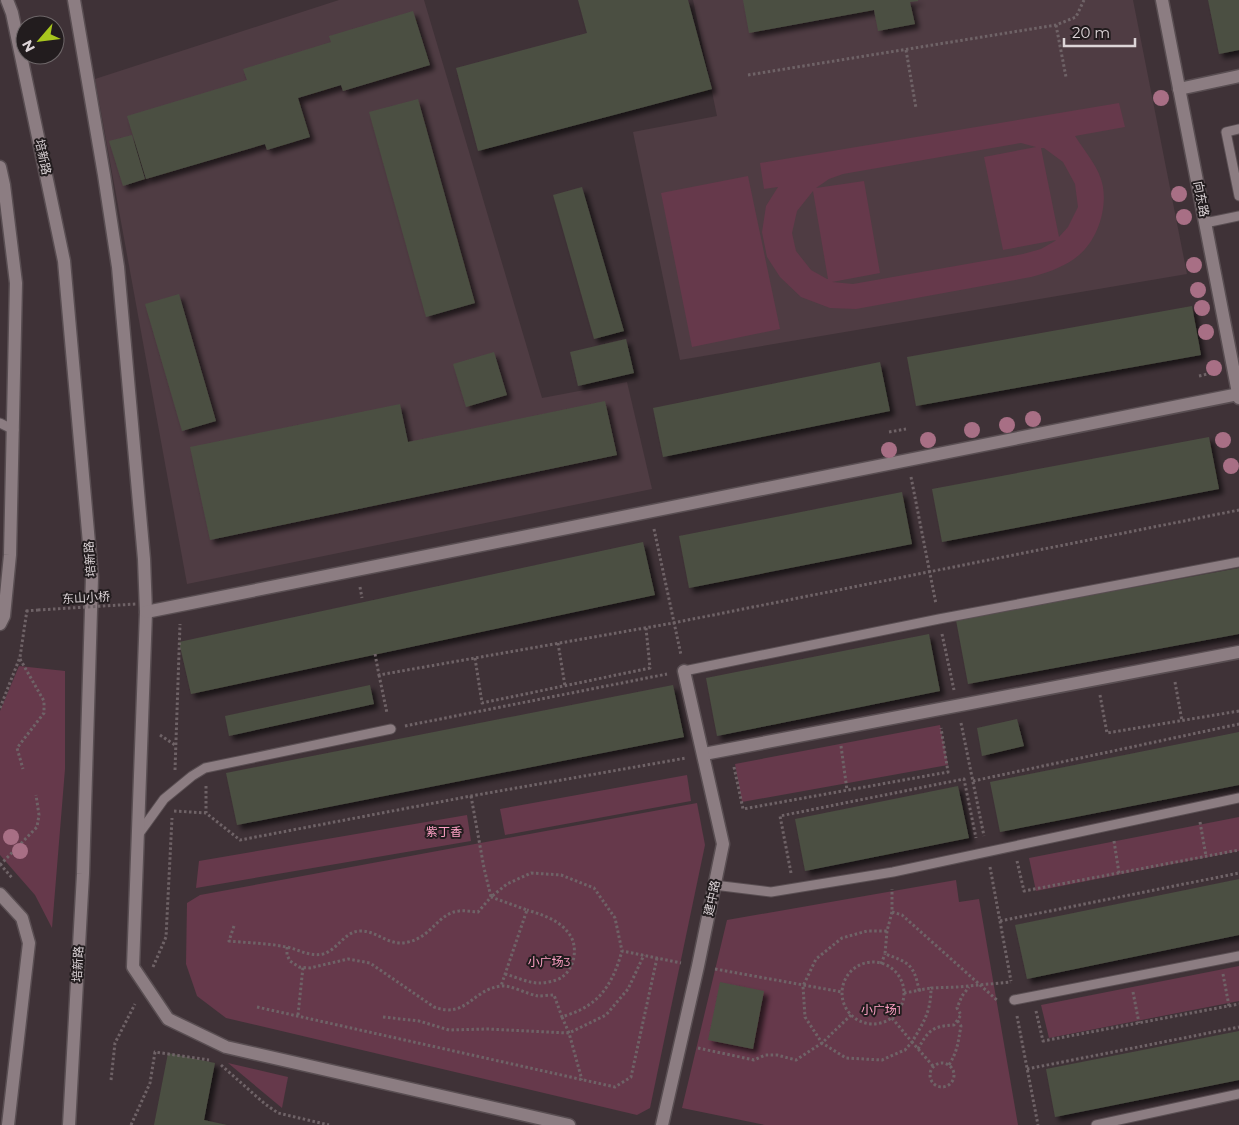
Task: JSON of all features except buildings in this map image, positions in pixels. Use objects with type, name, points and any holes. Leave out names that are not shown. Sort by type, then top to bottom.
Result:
[{"type":"street","name":"培新路","points":[[7,0],[12,13],[64,261],[92,578],[83,874],[69,1125]]},
{"type":"street","points":[[74,0],[118,267],[144,558],[146,612],[133,968],[168,1019],[226,1047],[569,1125]]},
{"type":"street","name":"向东路","points":[[1162,0],[1239,395]]},
{"type":"street","points":[[1179,89],[1239,76]]},
{"type":"street","points":[[0,167],[4,185],[16,283],[14,430],[5,517],[10,555],[4,616],[0,624]]},
{"type":"street","points":[[146,612],[1239,395]]},
{"type":"street","points":[[704,754],[1239,652]]},
{"type":"street","name":"建中路","points":[[662,1125],[723,844],[684,671]]},
{"type":"street","points":[[0,894],[22,918],[28,943],[8,1125]]},
{"type":"lane","points":[[1239,129],[1226,132],[1239,196]]},
{"type":"lane","points":[[1205,223],[1239,216]]},
{"type":"lane","points":[[0,423],[14,430]]},
{"type":"lane","points":[[684,671],[939,619],[1239,562]]},
{"type":"lane","points":[[138,835],[164,799],[205,768],[391,729]]},
{"type":"lane","points":[[714,886],[771,892],[893,872],[1239,798]]},
{"type":"lane","points":[[1014,1000],[1239,956]]},
{"type":"lane","points":[[1096,1125],[1239,1094]]},
{"type":"path","points":[[748,75],[1056,25],[1076,17],[1084,0]]},
{"type":"path","points":[[1056,25],[1066,78]]},
{"type":"path","points":[[906,50],[916,108]]},
{"type":"path","points":[[1199,376],[1217,372]]},
{"type":"path","points":[[889,432],[906,429]]},
{"type":"path","points":[[908,460],[932,588]]},
{"type":"path","points":[[379,675],[673,623],[1239,510]]},
{"type":"path","points":[[650,512],[677,638]]},
{"type":"path","name":"东山小桥","points":[[20,659],[27,610],[136,604]]},
{"type":"path","points":[[475,658],[482,702],[650,668],[646,628]]},
{"type":"path","points":[[558,643],[565,686]]},
{"type":"path","points":[[375,654],[391,729],[684,671]]},
{"type":"path","points":[[0,708],[20,659]]},
{"type":"path","points":[[20,659],[44,701],[44,712],[17,748],[23,770]]},
{"type":"path","points":[[1172,665],[1182,720]]},
{"type":"path","points":[[1098,679],[1107,733],[1239,711]]},
{"type":"path","points":[[730,749],[743,809],[948,772],[938,710]]},
{"type":"path","points":[[973,781],[1239,724]]},
{"type":"path","points":[[838,729],[848,790]]},
{"type":"path","points":[[154,812],[206,813],[240,840],[704,754]]},
{"type":"path","points":[[968,756],[983,852]]},
{"type":"path","points":[[205,768],[206,813]]},
{"type":"path","points":[[794,888],[780,816],[964,779],[1000,921],[1038,1125]]},
{"type":"path","points":[[0,865],[37,827],[39,814],[36,795]]},
{"type":"path","points":[[471,796],[491,897]]},
{"type":"path","points":[[1197,807],[1206,856]]},
{"type":"path","points":[[1111,825],[1119,872]]},
{"type":"path","points":[[1014,846],[1024,891],[1239,850]]},
{"type":"path","points":[[234,926],[229,941],[287,947],[300,952],[314,954],[325,953],[334,949],[349,934],[360,931],[368,932],[392,942],[407,943],[420,938],[431,930],[445,914],[459,911],[478,912],[491,897],[507,884],[531,873],[561,875],[594,888],[615,918],[622,951],[615,973],[603,992],[588,1006],[562,1018]]},
{"type":"path","points":[[1000,921],[1239,873]]},
{"type":"path","points":[[881,964],[885,954],[887,931],[892,912],[892,887]]},
{"type":"path","points":[[491,897],[546,916],[559,924],[571,935],[575,949],[573,963],[562,977],[540,983],[505,974]]},
{"type":"path","points":[[502,986],[527,910]]},
{"type":"path","points":[[892,912],[902,915],[981,986]]},
{"type":"path","points":[[887,931],[867,931],[842,938],[816,959],[803,986],[805,1017],[822,1043],[846,1058],[882,1060],[905,1050],[924,1023],[931,1004],[931,988]]},
{"type":"path","points":[[287,947],[287,955],[290,961],[303,967],[348,959],[370,963],[434,1007],[445,1011],[456,1010],[478,995],[502,986],[539,996],[554,995],[569,1033],[582,1080]]},
{"type":"path","points":[[622,951],[842,992]]},
{"type":"path","points":[[885,954],[906,961],[916,976],[919,990],[981,986],[1011,981]]},
{"type":"path","points":[[384,1017],[419,1021],[449,1030],[487,1029],[569,1033],[606,1015],[628,989],[644,955]]},
{"type":"path","points":[[257,1007],[615,1087],[631,1077],[658,958]]},
{"type":"path","points":[[1220,960],[1229,1006]]},
{"type":"path","points":[[872,962],[881,964],[897,974],[902,983],[903,1002],[899,1011],[892,1018],[884,1022],[866,1024],[858,1021],[846,1008],[842,992],[844,983],[848,975],[855,968],[872,962]]},
{"type":"path","points":[[298,1015],[303,967]]},
{"type":"path","points":[[1130,977],[1139,1023]]},
{"type":"path","points":[[918,1049],[927,1032],[941,1026],[954,1025],[961,1015],[957,1008],[969,986]]},
{"type":"path","points":[[904,993],[931,988]]},
{"type":"path","points":[[1033,996],[1043,1041],[1239,1004]]},
{"type":"path","points":[[680,1045],[754,1060],[765,1055],[777,1055],[796,1060],[822,1043],[851,1015]]},
{"type":"path","points":[[892,1018],[933,1066]]},
{"type":"path","points":[[949,1064],[957,1051],[959,1042],[961,1026],[957,1020]]},
{"type":"path","points":[[1027,1069],[1239,1027]]},
{"type":"path","points":[[111,1080],[115,1043]]},
{"type":"path","points":[[131,1125],[150,1083],[155,1052],[217,1062],[278,1113],[329,1125]]},
{"type":"path","points":[[941,1063],[949,1064],[954,1071],[951,1083],[944,1087],[937,1086],[931,1081],[930,1073],[933,1066],[941,1063]]},
{"type":"shaded area","points":[[339,0],[424,0],[542,398],[627,382],[652,489],[187,584],[95,79]]},
{"type":"shaded area","points":[[693,0],[1133,0],[1187,274],[680,360],[633,132],[717,116]]},
{"type":"green space","points":[[1119,103],[1125,127],[1075,136],[1099,173],[1104,197],[1101,217],[1094,236],[1082,253],[1074,259],[1053,270],[1031,277],[856,309],[830,308],[801,297],[780,277],[767,257],[762,232],[766,206],[778,187],[764,189],[760,163]],"holes":[[[1021,143],[1036,147],[984,157],[1003,250],[1056,240],[1041,249],[1023,254],[853,284],[832,282],[880,273],[864,181],[816,188],[829,179],[843,174]],[[1041,148],[1044,148],[1063,162],[1075,184],[1078,207],[1068,227],[1059,237]],[[813,191],[828,279],[811,270],[796,251],[792,233],[797,211]]]},
{"type":"green space","points":[[748,176],[780,329],[692,347],[661,193]]},
{"type":"green space","points":[[19,666],[65,671],[65,769],[52,928],[35,895],[0,855],[0,711]]},
{"type":"green space","points":[[940,725],[948,765],[742,802],[735,764]]},
{"type":"green space","points":[[687,775],[691,801],[505,835],[500,809]]},
{"type":"green space","name":"小广场3","points":[[697,803],[705,845],[650,1108],[637,1115],[226,1018],[197,996],[186,964],[187,903],[200,895]]},
{"type":"green space","name":"紫丁香","points":[[467,815],[471,841],[196,888],[199,861]]},
{"type":"green space","points":[[1239,817],[1239,851],[1036,891],[1029,858]]},
{"type":"green space","name":"小广场1","points":[[956,880],[959,902],[979,899],[1018,1125],[765,1125],[682,1108],[727,920]]},
{"type":"green space","points":[[1239,966],[1239,1001],[1049,1038],[1041,1005]]},
{"type":"green space","points":[[228,1063],[288,1077],[282,1108]]}]
